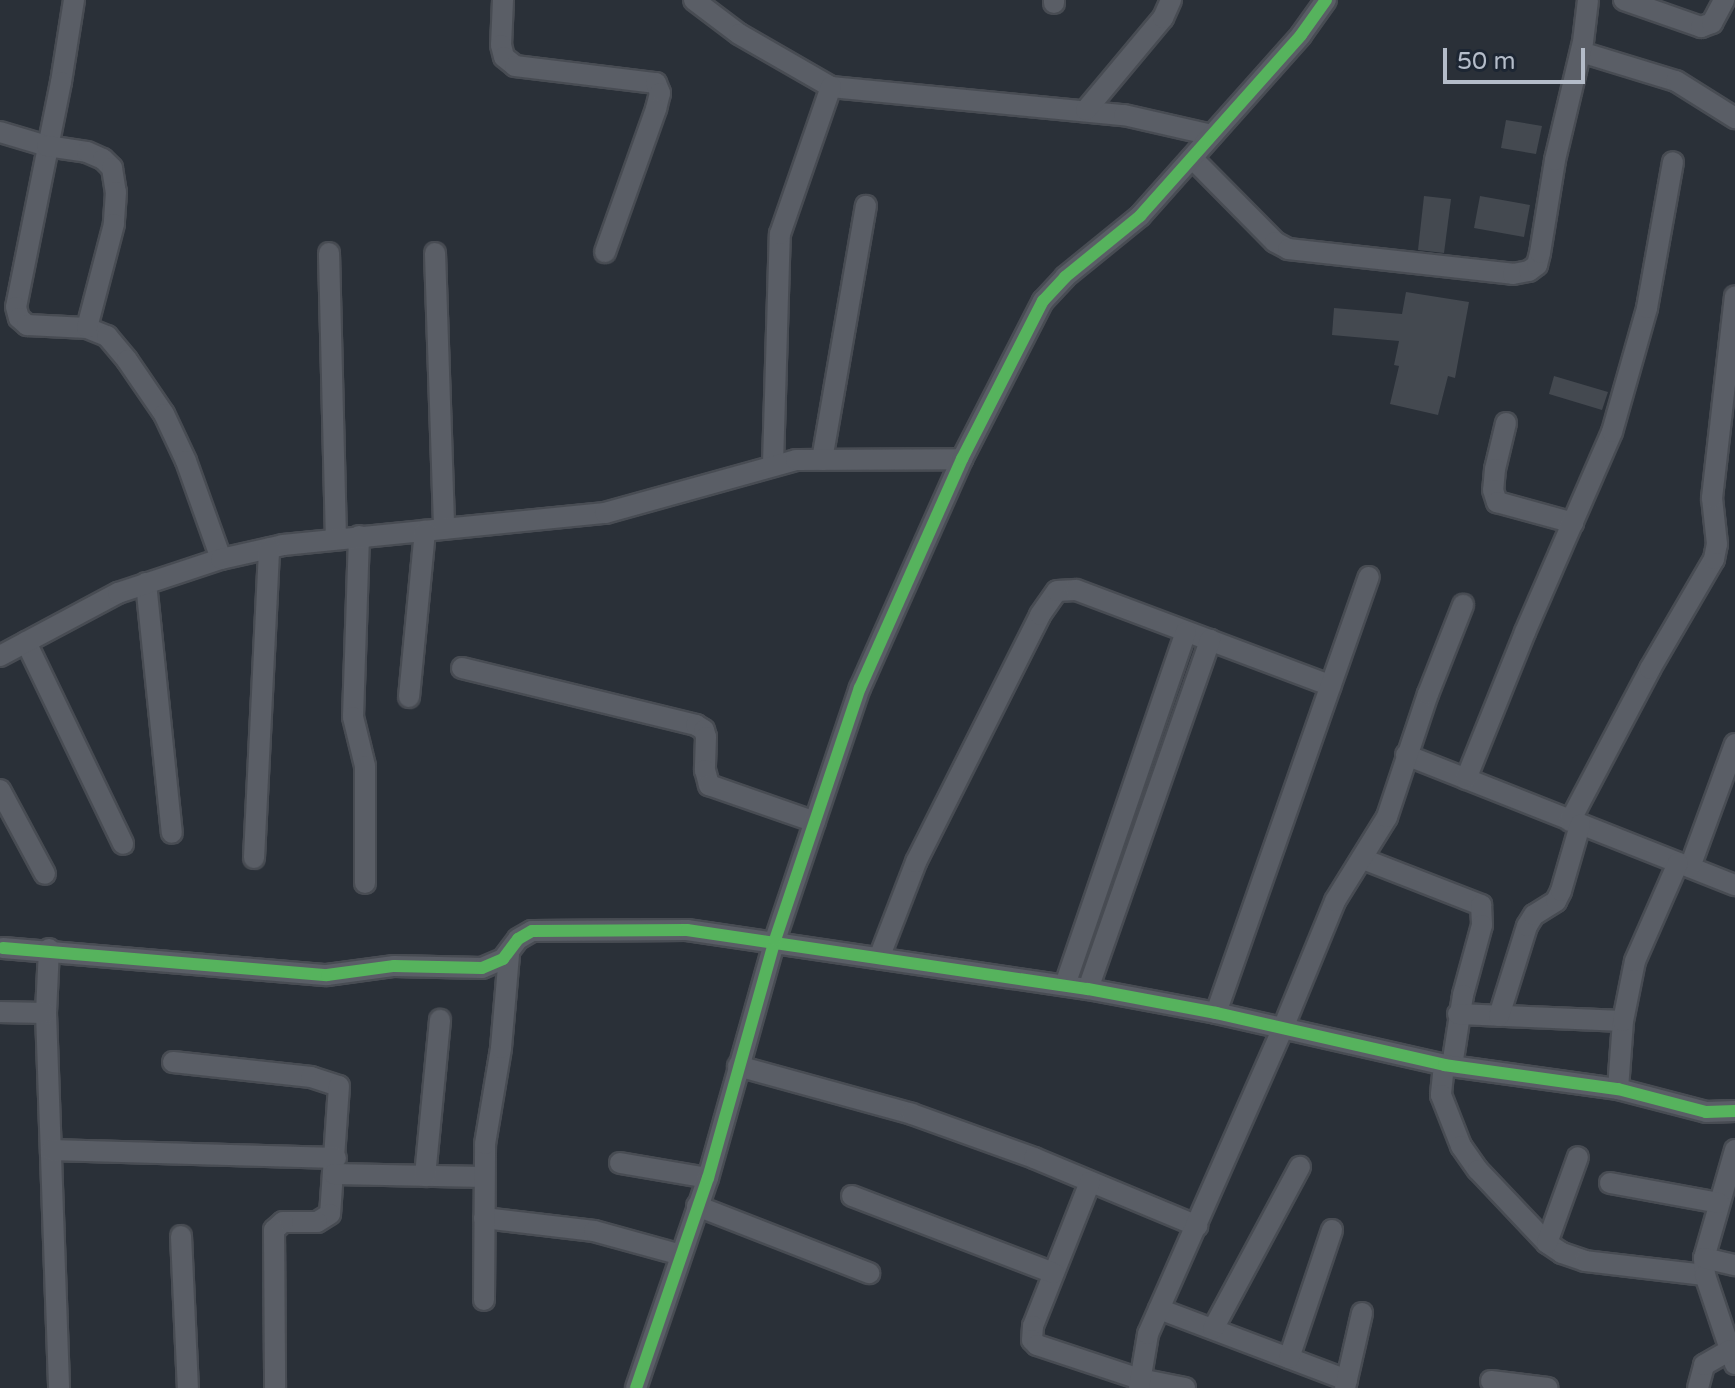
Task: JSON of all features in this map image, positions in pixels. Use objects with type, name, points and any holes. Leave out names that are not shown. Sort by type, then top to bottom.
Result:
[{"type":"street","points":[[74,0],[17,296],[10,318],[43,328],[87,328],[107,336],[164,414],[186,461],[221,559]]},
{"type":"street","points":[[503,0],[501,45],[504,57],[515,66],[656,83],[660,93],[656,109],[605,252]]},
{"type":"street","points":[[694,0],[739,34],[831,87],[1086,110],[1124,115],[1212,135]]},
{"type":"street","points":[[1086,110],[1163,18],[1171,0]]},
{"type":"street","points":[[636,1388],[708,1178],[775,940],[860,688],[962,459],[1043,301],[1065,277],[1129,227],[1301,35],[1326,0]]},
{"type":"street","points":[[1192,158],[1275,242],[1288,249],[1513,274],[1529,271],[1537,265],[1540,253],[1555,160],[1581,52],[1588,0]]},
{"type":"street","points":[[1624,0],[1701,27],[1712,23],[1724,0]]},
{"type":"street","points":[[1581,52],[1676,81],[1735,118]]},
{"type":"street","points":[[773,464],[780,234],[831,87]]},
{"type":"street","points":[[0,132],[47,146],[87,152],[103,159],[112,168],[116,192],[114,224],[87,328]]},
{"type":"street","points":[[1466,779],[1612,432],[1647,308],[1673,162]]},
{"type":"street","points":[[822,460],[866,206]]},
{"type":"street","points":[[329,253],[336,538]]},
{"type":"street","points":[[409,697],[434,530],[435,253]]},
{"type":"street","points":[[1499,1016],[1527,926],[1534,915],[1556,901],[1561,891],[1575,823],[1650,669],[1714,559],[1717,544],[1712,498],[1735,296]]},
{"type":"street","points":[[1506,423],[1495,469],[1493,490],[1497,502],[1573,523]]},
{"type":"street","points":[[0,656],[118,593],[221,559],[269,548],[336,538],[605,513],[773,464],[822,460],[962,459]]},
{"type":"street","points":[[359,536],[353,717],[365,766],[365,883]]},
{"type":"street","points":[[254,858],[269,548]]},
{"type":"street","points":[[1216,1013],[1369,577]]},
{"type":"street","points":[[146,583],[172,833]]},
{"type":"street","points":[[879,958],[916,862],[1049,600],[1057,591],[1076,590],[1331,686]]},
{"type":"street","points":[[1139,1383],[1148,1334],[1283,1028],[1335,901],[1387,817],[1406,755],[1463,605]]},
{"type":"street","points":[[1065,985],[1186,632]]},
{"type":"street","points":[[1088,989],[1210,640]]},
{"type":"street","points":[[26,642],[123,844]]},
{"type":"street","points":[[462,668],[696,725],[704,730],[706,737],[705,770],[709,785],[815,822]]},
{"type":"street","points":[[1618,1089],[1623,1021],[1635,961],[1684,865],[1735,744]]},
{"type":"street","points":[[1406,755],[1735,885]]},
{"type":"street","points":[[1138,773],[1161,780]]},
{"type":"street","points":[[0,790],[45,874]]},
{"type":"street","points":[[1363,859],[1481,905],[1482,925],[1458,1014],[1441,1095],[1461,1146],[1478,1170],[1547,1243],[1562,1253],[1585,1261],[1705,1267],[1735,1265]]},
{"type":"street","points":[[3,948],[49,949],[327,975],[394,966],[482,968],[509,954],[524,935],[549,930],[687,930],[775,940],[1065,985],[1216,1013],[1448,1065],[1618,1089],[1687,1109],[1735,1111]]},
{"type":"street","points":[[49,949],[46,1013],[59,1388]]},
{"type":"street","points":[[484,1300],[485,1144],[501,1048],[509,954]]},
{"type":"street","points":[[0,1012],[46,1013]]},
{"type":"street","points":[[1458,1014],[1623,1021]]},
{"type":"street","points":[[425,1176],[440,1020]]},
{"type":"street","points":[[173,1062],[331,1081],[339,1086],[330,1214],[317,1222],[283,1222],[274,1230],[275,1388]]},
{"type":"street","points":[[738,1066],[912,1114],[1197,1226]]},
{"type":"street","points":[[51,1150],[335,1166],[425,1176],[484,1177]]},
{"type":"street","points":[[1698,1388],[1704,1365],[1733,1357],[1705,1267],[1735,1150]]},
{"type":"street","points":[[1547,1243],[1578,1157]]},
{"type":"street","points":[[620,1163],[708,1178]]},
{"type":"street","points":[[1213,1329],[1300,1167]]},
{"type":"street","points":[[1090,1182],[1033,1326],[1032,1340],[1037,1345],[1139,1383],[1185,1388]]},
{"type":"street","points":[[1610,1183],[1719,1203]]},
{"type":"street","points":[[852,1196],[1054,1273]]},
{"type":"street","points":[[697,1206],[869,1273]]},
{"type":"street","points":[[484,1218],[583,1229],[681,1255]]},
{"type":"street","points":[[1289,1358],[1332,1230]]},
{"type":"street","points":[[181,1236],[188,1388]]},
{"type":"street","points":[[1159,1309],[1289,1358],[1346,1384],[1362,1313]]},
{"type":"street","points":[[1491,1381],[1548,1388]]},
{"type":"building","points":[[1506,120],[1542,126],[1536,154],[1501,148]]},
{"type":"building","points":[[1424,196],[1451,199],[1444,253],[1418,250]]},
{"type":"building","points":[[1480,196],[1530,205],[1524,237],[1474,228]]},
{"type":"building","points":[[1406,292],[1469,302],[1455,378],[1448,376],[1438,415],[1390,404],[1399,366],[1394,365],[1399,341],[1332,335],[1334,308],[1402,314]]},
{"type":"building","points":[[1554,376],[1608,392],[1602,410],[1549,394]]},
{"type":"cycle path","points":[[636,1388],[708,1178],[775,940],[860,688],[962,459],[1043,301],[1065,277],[1140,216],[1301,35],[1326,0]]},
{"type":"cycle path","points":[[3,948],[327,975],[394,966],[482,968],[503,959],[518,939],[532,931],[687,930],[1088,989],[1216,1013],[1444,1065],[1618,1089],[1706,1112],[1735,1111]]}]
